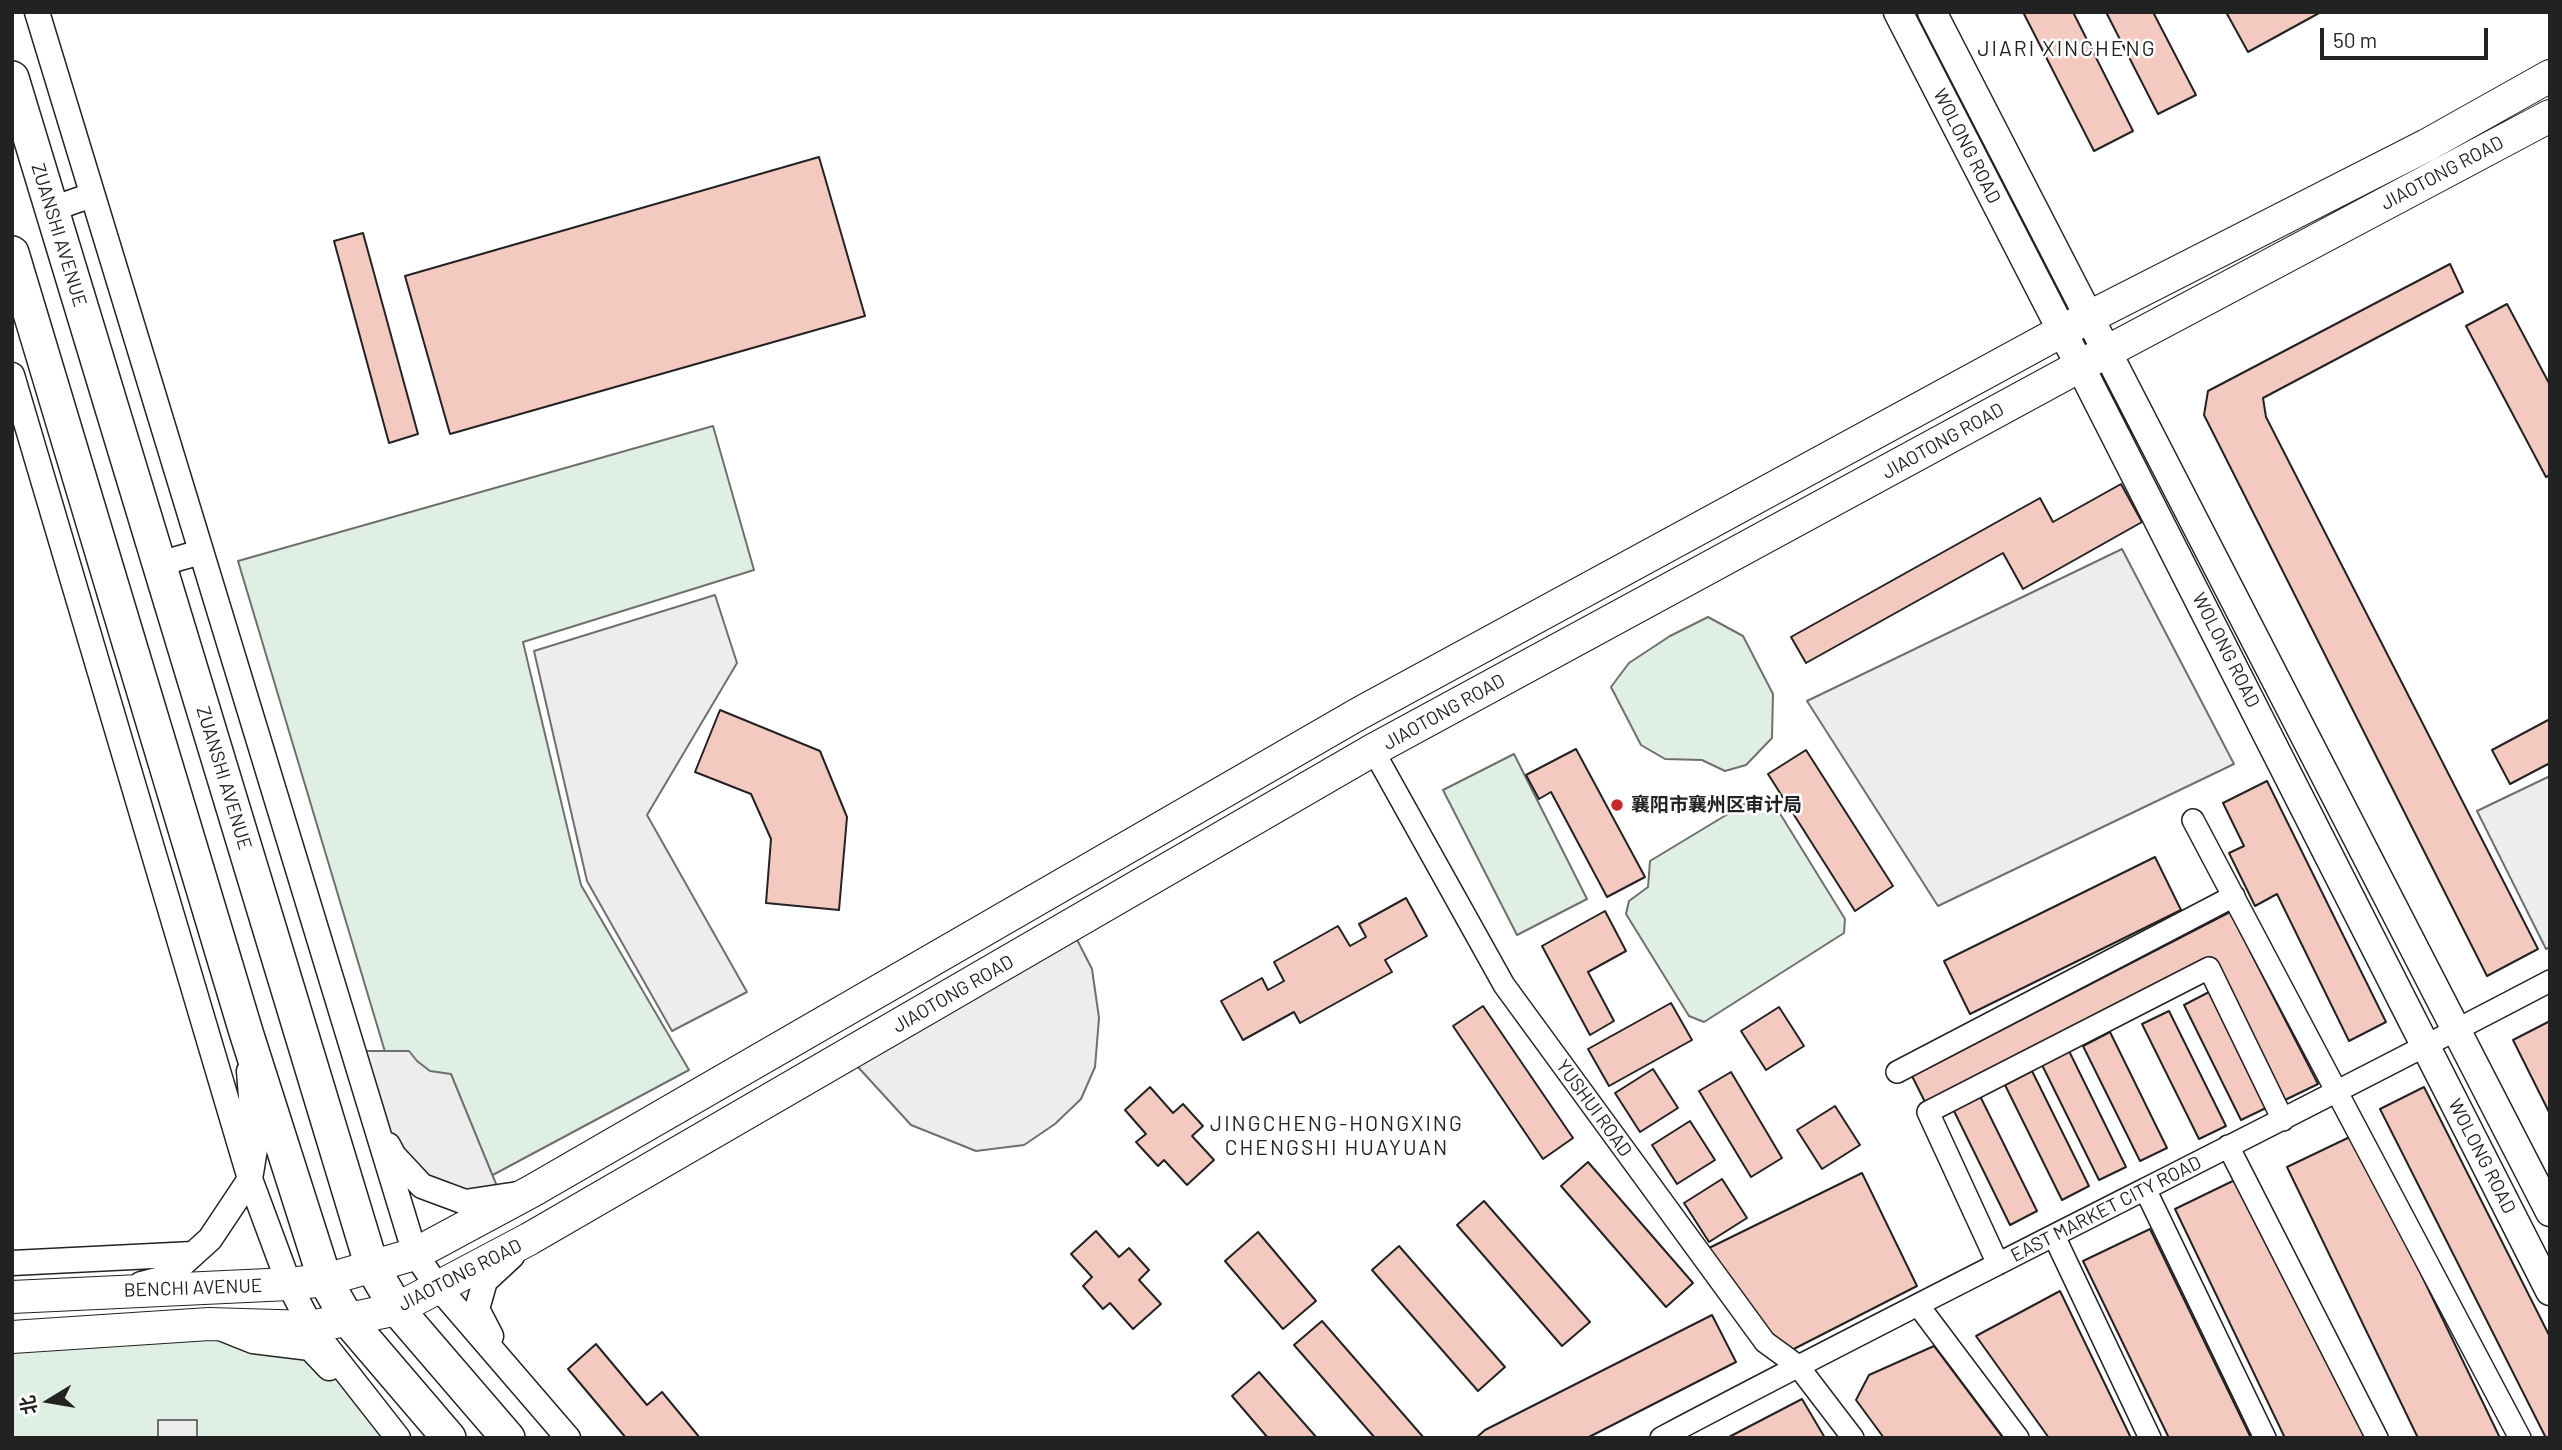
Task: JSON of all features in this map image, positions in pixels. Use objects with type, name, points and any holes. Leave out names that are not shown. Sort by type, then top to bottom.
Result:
[{"type":"highway","name":"ZUANSHI AVENUE","points":[[12,78],[372,1267],[397,1309],[508,1438]]},
{"type":"highway","points":[[12,253],[246,1032],[325,1280],[348,1320],[449,1438]]},
{"type":"main road","name":"WOLONG ROAD","points":[[1898,12],[2076,324]]},
{"type":"main road","name":"WOLONG ROAD","points":[[1931,12],[2094,359],[2456,1030],[2550,1212]]},
{"type":"main road","name":"JIAOTONG ROAD","points":[[372,1267],[415,1254],[533,1191],[1360,713],[2076,324],[2427,145],[2550,76]]},
{"type":"main road","name":"JIAOTONG ROAD","points":[[348,1320],[397,1309],[529,1239],[1373,750],[2094,359],[2550,116]]},
{"type":"main road","name":"WOLONG ROAD","points":[[2094,359],[2427,1046],[2550,1291]]},
{"type":"main road","name":"BENCHI AVENUE","points":[[12,1297],[289,1284],[325,1280],[372,1267]]},
{"type":"main road","name":"BENCHI AVENUE","points":[[12,1337],[209,1324],[311,1328],[348,1320]]},
{"type":"street","points":[[37,12],[415,1254],[438,1287],[568,1438]]},
{"type":"street","points":[[51,209],[92,195]]},
{"type":"street","points":[[12,375],[250,1179],[289,1284],[311,1328],[392,1430]]},
{"type":"street","points":[[22,407],[56,398]]},
{"type":"street","points":[[159,564],[201,552]]},
{"type":"street","name":"YUSHUI ROAD","points":[[1373,750],[1504,985],[1765,1342],[1798,1366],[1853,1438]]},
{"type":"street","points":[[2193,820],[2520,1438]]},
{"type":"street","points":[[1897,1072],[2234,897]]},
{"type":"street","points":[[1998,1264],[1928,1112],[2209,968],[2284,1120]]},
{"type":"street","name":"EAST MARKET CITY ROAD","points":[[1661,1438],[2550,981]]},
{"type":"street","points":[[117,1291],[168,1277],[210,1239],[250,1179],[255,1149],[246,1032]]},
{"type":"street","points":[[373,1118],[394,1156],[422,1186],[465,1202],[533,1191]]},
{"type":"street","points":[[2228,1146],[2377,1438]]},
{"type":"street","points":[[2145,1189],[2265,1438]]},
{"type":"street","points":[[2054,1236],[2150,1438]]},
{"type":"street","points":[[512,1373],[477,1309],[485,1281],[529,1239]]},
{"type":"street","points":[[12,1263],[193,1254]]},
{"type":"street","points":[[1918,1305],[2018,1438]]},
{"type":"street","points":[[209,1324],[253,1341],[310,1348],[392,1430]]},
{"type":"green space","points":[[713,426],[754,570],[523,642],[581,885],[689,1070],[489,1177],[418,1162],[238,561]]},
{"type":"green space","points":[[1708,617],[1743,636],[1773,694],[1772,738],[1746,765],[1725,771],[1702,760],[1665,759],[1641,745],[1611,687],[1629,663],[1670,636]]},
{"type":"green space","points":[[1514,754],[1587,899],[1517,935],[1443,790]]},
{"type":"green space","points":[[1771,799],[1845,919],[1844,933],[1704,1022],[1689,1016],[1626,914],[1629,901],[1648,887],[1650,861],[1751,800]]},
{"type":"green space","points":[[116,1329],[310,1348],[398,1438],[12,1438],[12,1337]]},
{"type":"shaded area","points":[[2122,549],[2234,764],[1938,906],[1807,701]]},
{"type":"shaded area","points":[[715,595],[737,663],[647,815],[747,992],[672,1031],[587,881],[534,651]]},
{"type":"shaded area","points":[[2550,776],[2550,947],[2546,949],[2477,811]]},
{"type":"shaded area","points":[[1070,926],[1092,969],[1099,1018],[1095,1067],[1081,1099],[1055,1124],[1024,1145],[976,1151],[911,1125],[847,1055]]},
{"type":"shaded area","points":[[353,1051],[409,1051],[430,1071],[451,1074],[501,1196],[465,1202],[394,1156]]},
{"type":"shaded area","points":[[158,1420],[197,1420],[197,1438],[158,1438]]},
{"type":"building","points":[[2023,12],[2073,12],[2133,131],[2094,151]]},
{"type":"building","points":[[2106,12],[2153,12],[2196,95],[2158,114]]},
{"type":"building","points":[[2226,12],[2321,12],[2248,52]]},
{"type":"building","points":[[819,157],[865,316],[450,434],[405,276]]},
{"type":"building","points":[[363,233],[418,434],[389,443],[334,241]]},
{"type":"building","points":[[2450,264],[2463,292],[2263,398],[2266,417],[2538,949],[2487,976],[2204,415],[2208,391]]},
{"type":"building","points":[[2507,304],[2550,385],[2550,475],[2546,477],[2466,326]]},
{"type":"building","points":[[2121,484],[2142,522],[2023,589],[2003,553],[1806,663],[1791,637],[2040,498],[2053,522]]},
{"type":"building","points":[[720,710],[820,751],[847,817],[839,910],[766,903],[771,839],[751,794],[695,772]]},
{"type":"building","points":[[2550,719],[2550,763],[2510,784],[2492,750]]},
{"type":"building","points":[[1576,749],[1645,877],[1607,897],[1551,792],[1539,799],[1526,775]]},
{"type":"building","points":[[1806,750],[1893,886],[1855,911],[1768,774]]},
{"type":"building","points":[[2267,781],[2386,1022],[2349,1041],[2277,894],[2255,906],[2229,853],[2244,846],[2223,803]]},
{"type":"building","points":[[2155,857],[2181,910],[1970,1014],[1944,961]]},
{"type":"building","points":[[1406,898],[1427,936],[1385,960],[1392,972],[1300,1023],[1294,1012],[1243,1040],[1221,1001],[1262,978],[1268,990],[1284,981],[1274,962],[1338,926],[1350,946],[1366,937],[1359,924]]},
{"type":"building","points":[[1605,911],[1626,951],[1588,972],[1614,1021],[1590,1035],[1542,946]]},
{"type":"building","points":[[2230,912],[2318,1084],[2285,1100],[2211,957],[1926,1104],[1912,1076]]},
{"type":"building","points":[[2211,991],[2268,1107],[2241,1120],[2184,1005]]},
{"type":"building","points":[[1671,1003],[1692,1040],[1609,1086],[1588,1049]]},
{"type":"building","points":[[1483,1006],[1573,1138],[1543,1159],[1453,1026]]},
{"type":"building","points":[[1779,1007],[1804,1046],[1766,1070],[1741,1031]]},
{"type":"building","points":[[2169,1011],[2226,1126],[2199,1139],[2142,1024]]},
{"type":"building","points":[[2550,1021],[2550,1114],[2513,1040]]},
{"type":"building","points":[[2110,1032],[2167,1148],[2140,1161],[2083,1046]]},
{"type":"building","points":[[2069,1051],[2126,1167],[2099,1180],[2042,1065]]},
{"type":"building","points":[[1653,1069],[1678,1108],[1640,1132],[1615,1093]]},
{"type":"building","points":[[2032,1071],[2089,1186],[2062,1200],[2005,1085]]},
{"type":"building","points":[[1731,1072],[1782,1158],[1751,1177],[1699,1091]]},
{"type":"building","points":[[1150,1087],[1173,1113],[1183,1104],[1203,1126],[1192,1136],[1214,1160],[1187,1185],[1164,1160],[1158,1166],[1136,1142],[1146,1134],[1125,1110]]},
{"type":"building","points":[[2424,1087],[2550,1337],[2550,1438],[2546,1438],[2380,1109]]},
{"type":"building","points":[[1980,1096],[2037,1211],[2010,1225],[1953,1109]]},
{"type":"building","points":[[1835,1106],[1860,1145],[1822,1169],[1797,1130]]},
{"type":"building","points":[[1690,1121],[1715,1160],[1677,1184],[1652,1145]]},
{"type":"building","points":[[2354,1135],[2500,1438],[2418,1438],[2287,1167]]},
{"type":"building","points":[[1588,1162],[1693,1283],[1666,1307],[1561,1186]]},
{"type":"building","points":[[1862,1173],[1917,1286],[1786,1353],[1709,1248]]},
{"type":"building","points":[[2241,1177],[2367,1438],[2285,1438],[2175,1209]]},
{"type":"building","points":[[1722,1179],[1747,1218],[1709,1242],[1684,1203]]},
{"type":"building","points":[[1484,1201],[1590,1322],[1562,1346],[1457,1225]]},
{"type":"building","points":[[2150,1229],[2251,1438],[2169,1438],[2083,1261]]},
{"type":"building","points":[[1096,1231],[1119,1257],[1129,1248],[1149,1270],[1139,1280],[1161,1304],[1133,1329],[1110,1303],[1103,1309],[1083,1286],[1092,1277],[1071,1254]]},
{"type":"building","points":[[1258,1232],[1316,1301],[1283,1329],[1225,1261]]},
{"type":"building","points":[[1399,1246],[1505,1367],[1478,1391],[1372,1270]]},
{"type":"building","points":[[2060,1291],[2131,1438],[2049,1438],[1976,1336]]},
{"type":"building","points":[[1712,1315],[1736,1362],[1587,1438],[1476,1438],[1485,1430]]},
{"type":"building","points":[[1322,1321],[1424,1438],[1375,1438],[1294,1345]]},
{"type":"building","points":[[596,1344],[647,1405],[662,1392],[700,1438],[626,1438],[568,1369]]},
{"type":"building","points":[[1934,1346],[2003,1438],[1884,1438],[1856,1400],[1869,1375]]},
{"type":"building","points":[[1259,1372],[1317,1438],[1268,1438],[1232,1396]]},
{"type":"building","points":[[1802,1399],[1825,1438],[1727,1438]]},
{"type":"place","name":"襄阳市襄州区审计局","points":[[1617,805]]},
{"type":"district","name":"JIARI XINCHENG","points":[[2067,49]]},
{"type":"district","name":"JINGCHENG-HONGXING CHENGSHI HUAYUAN","points":[[1337,1136]]}]
